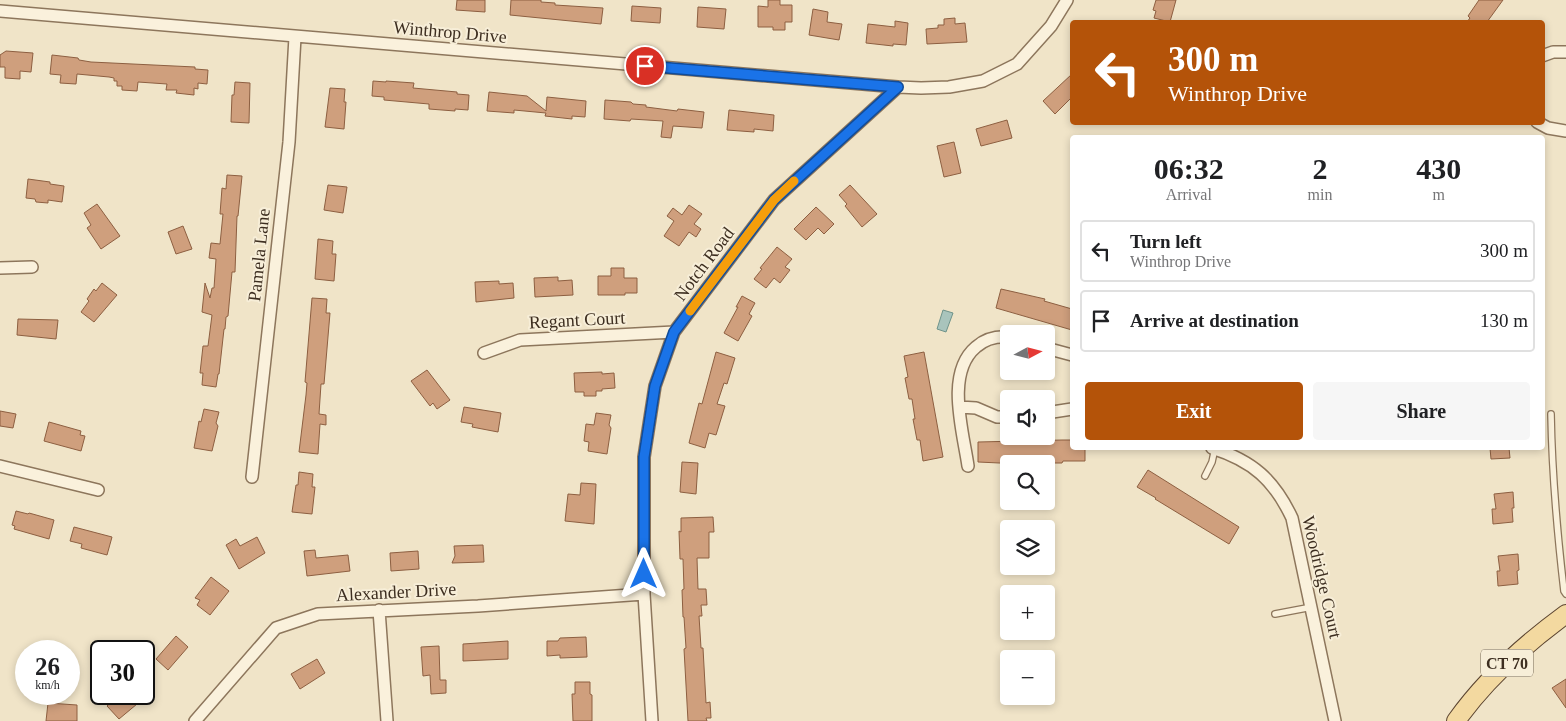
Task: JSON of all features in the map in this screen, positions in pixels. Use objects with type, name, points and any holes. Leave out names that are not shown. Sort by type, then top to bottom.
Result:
[{"type":"main road","name":"CT 70","points":[[1456,721],[1475,697],[1508,662],[1541,632],[1566,614]]},
{"type":"street","points":[[898,87],[949,87],[983,81],[1016,64],[1051,26],[1066,0]]},
{"type":"street","name":"Winthrop Drive","points":[[0,11],[898,87]]},
{"type":"street","name":"Pamela Lane","points":[[252,477],[289,142],[295,37]]},
{"type":"street","points":[[1545,55],[1553,52],[1566,52]]},
{"type":"street","name":"Notch Road","points":[[652,721],[644,594],[644,457],[655,386],[674,332],[774,200],[898,87]]},
{"type":"street","points":[[1542,125],[1548,128],[1566,131]]},
{"type":"street","points":[[0,268],[32,267]]},
{"type":"street","name":"Regant Court","points":[[484,353],[520,340],[674,332]]},
{"type":"street","points":[[968,466],[959,407],[958,386],[960,372],[972,351],[986,341],[1000,337]]},
{"type":"street","points":[[1055,350],[1070,354]]},
{"type":"street","points":[[959,407],[976,408],[1000,417]]},
{"type":"street","points":[[1055,412],[1070,409]]},
{"type":"street","name":"Woodridge Court","points":[[1219,450],[1238,458],[1256,470],[1276,488],[1292,518],[1298,539],[1335,721]]},
{"type":"street","points":[[0,466],[98,490]]},
{"type":"street","name":"Alexander Drive","points":[[195,721],[276,628],[318,614],[478,606],[644,594]]},
{"type":"street","points":[[379,610],[387,721]]},
{"type":"lane","points":[[1551,414],[1556,521],[1564,591],[1566,594]]},
{"type":"lane","points":[[1205,476],[1212,462],[1214,450]]},
{"type":"lane","points":[[1275,614],[1312,607]]},
{"type":"water","points":[[943,310],[953,313],[946,332],[937,329]]},
{"type":"building","points":[[457,0],[485,0],[485,12],[456,10]]},
{"type":"building","points":[[511,0],[541,0],[541,2],[555,3],[555,5],[603,8],[601,24],[510,15]]},
{"type":"building","points":[[768,0],[780,0],[780,5],[792,5],[792,22],[785,22],[785,30],[773,30],[773,27],[758,27],[758,6],[768,7]]},
{"type":"building","points":[[1156,0],[1176,0],[1171,20],[1154,18],[1156,11],[1153,10]]},
{"type":"building","points":[[1479,0],[1503,0],[1488,20],[1468,20],[1470,18],[1468,16]]},
{"type":"building","points":[[632,6],[661,8],[660,23],[631,21]]},
{"type":"building","points":[[698,7],[726,9],[724,29],[697,27]]},
{"type":"building","points":[[813,9],[828,12],[827,22],[842,24],[839,40],[809,35]]},
{"type":"building","points":[[955,18],[955,24],[965,23],[967,42],[927,44],[926,29],[938,28],[938,25],[944,25],[944,19]]},
{"type":"building","points":[[895,21],[908,23],[906,45],[893,44],[893,46],[866,43],[868,24],[895,27]]},
{"type":"building","points":[[6,51],[33,53],[31,72],[20,71],[20,79],[5,78],[5,67],[0,67],[0,55]]},
{"type":"building","points":[[52,55],[78,58],[79,60],[91,62],[195,67],[195,69],[208,70],[207,84],[198,83],[198,89],[194,88],[194,95],[176,93],[177,90],[166,90],[167,84],[138,82],[137,91],[122,90],[122,86],[117,86],[117,81],[114,81],[114,78],[77,74],[76,84],[60,83],[61,75],[50,74]]},
{"type":"building","points":[[1070,76],[1070,99],[1055,114],[1043,101]]},
{"type":"building","points":[[373,81],[414,83],[413,88],[469,95],[468,110],[429,109],[429,104],[384,100],[384,97],[372,96]]},
{"type":"building","points":[[235,82],[250,83],[249,123],[231,122],[232,95],[234,95]]},
{"type":"building","points":[[330,88],[345,89],[344,129],[325,127]]},
{"type":"building","points":[[489,92],[527,96],[546,111],[547,97],[586,101],[585,117],[572,116],[572,119],[545,116],[546,113],[514,110],[514,113],[487,111]]},
{"type":"building","points":[[605,100],[631,102],[633,104],[646,105],[646,107],[677,111],[678,109],[704,112],[702,128],[673,126],[671,138],[661,137],[663,121],[604,119]]},
{"type":"building","points":[[729,110],[774,115],[773,131],[754,129],[754,132],[727,130]]},
{"type":"building","points":[[1007,120],[1012,138],[981,146],[976,129]]},
{"type":"building","points":[[954,142],[961,173],[944,177],[937,146]]},
{"type":"building","points":[[227,175],[242,176],[237,216],[235,272],[232,272],[228,316],[226,317],[216,387],[202,385],[203,373],[200,373],[203,346],[208,346],[212,315],[202,312],[205,283],[210,298],[212,288],[214,288],[216,259],[209,258],[211,243],[220,244],[223,214],[220,214],[222,188],[226,189]]},
{"type":"building","points":[[28,179],[64,186],[62,202],[48,200],[48,203],[36,202],[35,199],[26,198]]},
{"type":"building","points":[[328,185],[347,187],[343,213],[324,210]]},
{"type":"building","points":[[850,185],[877,214],[862,227],[845,206],[847,204],[839,195]]},
{"type":"building","points":[[97,204],[120,236],[101,249],[87,228],[91,225],[84,213]]},
{"type":"building","points":[[689,205],[702,214],[694,224],[701,229],[696,237],[689,232],[679,246],[664,236],[674,221],[667,216],[673,208],[682,215]]},
{"type":"building","points":[[816,207],[834,224],[824,234],[818,228],[806,240],[794,229]]},
{"type":"building","points":[[183,226],[192,249],[176,254],[168,232]]},
{"type":"building","points":[[318,239],[333,241],[332,254],[336,254],[334,281],[315,279]]},
{"type":"building","points":[[777,247],[792,259],[785,267],[790,270],[780,283],[774,278],[766,288],[754,279],[762,269],[760,268]]},
{"type":"building","points":[[611,268],[624,268],[624,278],[637,278],[637,293],[598,295],[598,276],[611,276]]},
{"type":"building","points":[[558,277],[558,281],[572,280],[573,295],[535,297],[534,278]]},
{"type":"building","points":[[499,281],[499,284],[513,283],[514,298],[476,302],[475,282]]},
{"type":"building","points":[[102,283],[117,295],[94,322],[81,312],[89,301],[87,299],[94,289],[96,291]]},
{"type":"building","points":[[1001,289],[1045,299],[1044,301],[1070,308],[1070,329],[996,308]]},
{"type":"building","points":[[742,296],[755,303],[749,314],[752,316],[738,341],[724,333]]},
{"type":"building","points":[[312,298],[327,299],[326,313],[330,313],[324,384],[321,384],[319,414],[326,415],[326,425],[320,424],[318,454],[299,452],[306,395],[307,383],[305,382]]},
{"type":"building","points":[[18,319],[58,320],[56,339],[17,335]]},
{"type":"building","points":[[716,352],[735,358],[727,384],[724,383],[717,404],[725,406],[716,435],[709,433],[705,448],[689,443],[699,403],[702,404]]},
{"type":"building","points":[[924,352],[943,457],[923,461],[920,440],[917,440],[913,419],[915,419],[912,399],[909,399],[905,378],[908,377],[904,356]]},
{"type":"building","points":[[427,370],[450,400],[437,409],[433,403],[430,406],[411,381]]},
{"type":"building","points":[[602,372],[602,374],[614,373],[615,388],[596,391],[596,396],[584,396],[584,392],[575,392],[574,373]]},
{"type":"building","points":[[464,407],[501,413],[498,432],[472,427],[473,424],[461,422]]},
{"type":"building","points":[[204,409],[219,412],[212,451],[194,448],[199,421],[201,422]]},
{"type":"building","points":[[0,411],[16,414],[13,428],[0,426]]},
{"type":"building","points":[[596,413],[611,415],[607,454],[588,451],[589,442],[584,441],[586,424],[594,425]]},
{"type":"building","points":[[49,422],[81,431],[80,435],[85,436],[81,451],[44,441]]},
{"type":"building","points":[[1055,440],[1070,440],[1070,450],[1085,450],[1085,461],[1055,463],[1055,455],[1000,455],[1000,463],[978,462],[978,442],[1000,442],[1000,445],[1055,445]]},
{"type":"building","points":[[1490,450],[1509,450],[1510,458],[1491,459]]},
{"type":"building","points":[[682,462],[698,463],[696,494],[680,492]]},
{"type":"building","points":[[1148,470],[1239,527],[1229,544],[1137,487]]},
{"type":"building","points":[[299,472],[313,474],[312,487],[315,487],[312,514],[292,512]]},
{"type":"building","points":[[581,483],[596,484],[594,524],[565,521],[568,494],[580,495]]},
{"type":"building","points":[[1513,492],[1513,522],[1493,524],[1492,509],[1496,509],[1494,494]]},
{"type":"building","points":[[16,511],[54,520],[49,539],[14,529],[15,526],[12,525]]},
{"type":"building","points":[[713,517],[714,532],[709,532],[709,558],[697,558],[698,589],[706,589],[707,605],[701,605],[702,616],[699,616],[706,703],[710,702],[711,718],[706,718],[707,721],[688,721],[682,590],[684,589],[683,559],[680,559],[679,531],[681,532],[681,518]]},
{"type":"building","points":[[74,527],[112,537],[107,555],[81,548],[82,544],[70,541]]},
{"type":"building","points":[[257,537],[265,553],[239,569],[226,545],[236,539],[240,546]]},
{"type":"building","points":[[483,545],[484,562],[452,563],[455,556],[454,546]]},
{"type":"building","points":[[315,550],[316,558],[348,555],[350,571],[307,576],[304,551]]},
{"type":"building","points":[[418,551],[419,569],[391,571],[390,553]]},
{"type":"building","points":[[1518,554],[1518,584],[1498,586],[1497,571],[1500,571],[1498,556]]},
{"type":"building","points":[[211,577],[229,591],[210,615],[197,605],[200,600],[195,598]]},
{"type":"building","points":[[176,636],[188,647],[168,670],[156,659]]},
{"type":"building","points":[[586,637],[587,657],[560,658],[560,655],[547,656],[547,641],[558,641],[560,638]]},
{"type":"building","points":[[508,641],[508,659],[463,661],[463,644]]},
{"type":"building","points":[[439,646],[440,680],[446,680],[446,693],[431,694],[430,675],[423,676],[421,647]]},
{"type":"building","points":[[317,659],[325,673],[300,689],[291,674]]},
{"type":"building","points":[[1566,679],[1566,708],[1552,688]]},
{"type":"building","points":[[575,682],[590,682],[592,721],[573,721],[572,694],[575,694]]},
{"type":"building","points":[[48,705],[77,705],[77,721],[46,721]]},
{"type":"building","points":[[108,705],[136,705],[119,719]]},
{"type":"slow traffic","points":[[690,311],[774,200],[794,181]]},
{"type":"route","points":[[644,574],[644,457],[655,386],[674,332],[774,200],[898,87],[645,66]]}]
